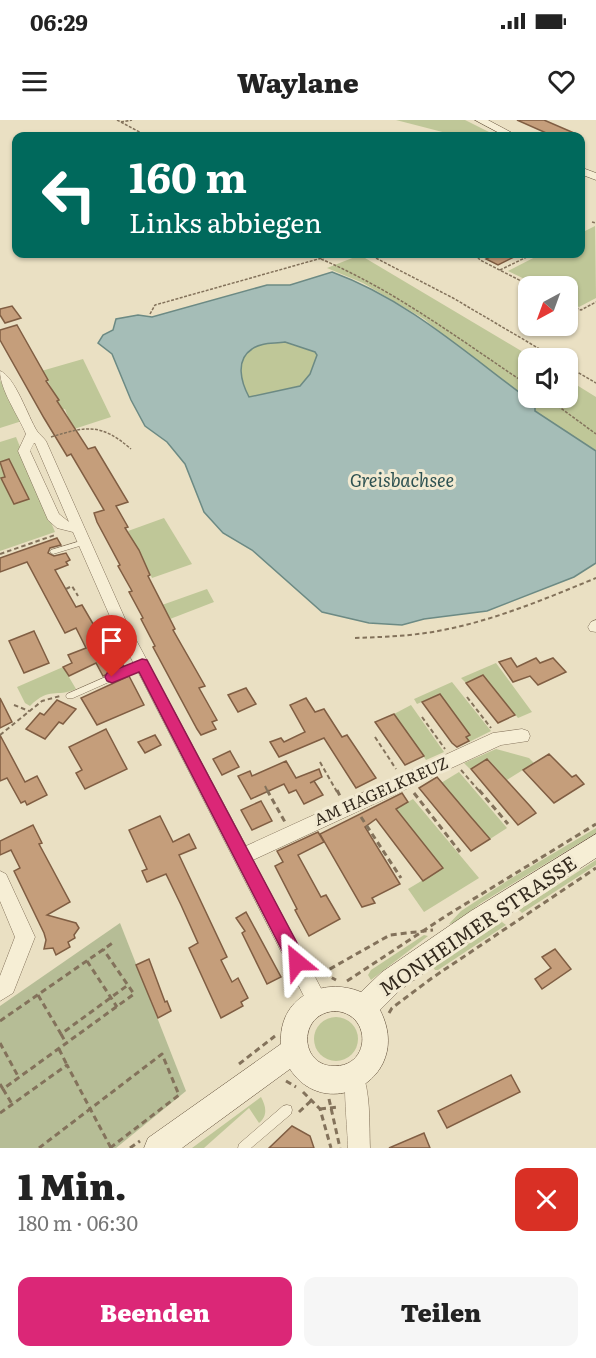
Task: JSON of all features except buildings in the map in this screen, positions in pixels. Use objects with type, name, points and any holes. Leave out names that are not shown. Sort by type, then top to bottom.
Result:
[{"type":"street","points":[[480,120],[505,132]]},
{"type":"street","points":[[0,374],[36,437],[24,451],[53,517],[58,524],[81,535],[119,621],[317,1001]]},
{"type":"street","name":"AM HAGELKREUZ","points":[[243,856],[499,738],[522,736]]},
{"type":"street","name":"MONHEIMER STRASSE","points":[[362,1009],[399,975],[480,919],[596,846]]},
{"type":"street","points":[[0,880],[25,938],[6,986],[0,991]]},
{"type":"street","points":[[326,998],[345,999],[362,1009],[374,1028],[375,1040],[369,1062],[354,1076],[318,1089],[296,1050],[295,1030],[298,1021],[309,1006],[326,998]]},
{"type":"street","points":[[158,1148],[274,1063],[296,1050]]},
{"type":"street","points":[[354,1076],[358,1104],[359,1148]]},
{"type":"lane","points":[[53,552],[81,535]]},
{"type":"lane","points":[[70,696],[142,664]]},
{"type":"lane","points":[[243,1148],[287,1110]]},
{"type":"path","points":[[117,120],[139,132]]},
{"type":"path","points":[[121,123],[132,120]]},
{"type":"path","points":[[592,222],[596,223]]},
{"type":"path","points":[[150,314],[155,305],[324,258]]},
{"type":"path","points":[[376,258],[453,298],[538,348]]},
{"type":"path","points":[[478,258],[518,279]]},
{"type":"path","points":[[500,270],[525,258]]},
{"type":"path","points":[[321,259],[363,277],[395,295],[518,378]]},
{"type":"path","points":[[578,310],[596,302]]},
{"type":"path","points":[[578,372],[596,383]]},
{"type":"path","points":[[561,408],[596,434]]},
{"type":"path","points":[[36,437],[93,425],[117,436],[131,449]]},
{"type":"path","points":[[0,554],[81,535]]},
{"type":"path","points":[[355,638],[407,636],[452,628],[527,606],[596,578]]},
{"type":"path","points":[[66,589],[72,586],[78,596]]},
{"type":"path","points":[[0,735],[13,728],[44,697],[70,696]]},
{"type":"path","points":[[467,697],[492,729]]},
{"type":"path","points":[[14,705],[29,711]]},
{"type":"path","points":[[422,717],[452,759],[508,824]]},
{"type":"path","points":[[375,737],[405,782],[460,852]]},
{"type":"path","points":[[320,762],[401,878]]},
{"type":"path","points":[[264,786],[291,832]]},
{"type":"path","points":[[427,929],[390,935],[323,973],[345,982],[427,929],[449,914],[596,824]]},
{"type":"path","points":[[392,1008],[432,978],[596,868]]},
{"type":"path","points":[[0,1021],[114,942]]},
{"type":"path","points":[[3,1089],[134,994],[103,949]]},
{"type":"path","points":[[87,961],[117,1007]]},
{"type":"path","points":[[61,1034],[128,985]]},
{"type":"path","points":[[38,995],[66,1043]]},
{"type":"path","points":[[0,1043],[19,1078]]},
{"type":"path","points":[[39,1148],[89,1110],[162,1054],[179,1095],[110,1148],[89,1110],[59,1049]]},
{"type":"path","points":[[0,1113],[67,1065]]},
{"type":"path","points":[[286,1081],[318,1089]]},
{"type":"path","points":[[0,1084],[12,1104]]},
{"type":"path","points":[[287,1110],[298,1113],[318,1089]]},
{"type":"path","points":[[318,1089],[320,1109],[330,1148]]},
{"type":"path","points":[[318,1089],[340,1148]]},
{"type":"green space","points":[[396,120],[465,120],[489,132],[442,132]]},
{"type":"green space","points":[[595,226],[596,298],[579,307],[578,276],[518,276],[508,271],[533,258],[585,258],[585,231]]},
{"type":"green space","points":[[352,258],[365,258],[518,349],[518,398],[424,319],[363,283],[327,268]]},
{"type":"green space","points":[[285,342],[315,352],[317,355],[310,374],[300,386],[249,397],[241,372],[243,359],[252,349],[260,345]]},
{"type":"green space","points":[[83,359],[111,417],[71,430],[62,419],[68,417],[65,409],[43,415],[53,402],[59,400],[42,393],[52,389],[44,374],[31,374]]},
{"type":"green space","points":[[0,380],[22,421],[0,428]]},
{"type":"green space","points":[[578,386],[596,397],[596,451],[530,408],[578,408]]},
{"type":"green space","points":[[16,437],[55,532],[0,551],[0,442]]},
{"type":"green space","points":[[164,518],[192,564],[152,578],[128,531]]},
{"type":"green space","points":[[207,589],[214,602],[170,619],[162,605]]},
{"type":"green space","points":[[496,663],[532,712],[518,718],[483,675],[466,683],[461,678]]},
{"type":"green space","points":[[63,667],[76,689],[48,694],[30,706],[25,703],[17,687]]},
{"type":"green space","points":[[452,682],[491,731],[469,742],[466,737],[470,735],[440,694],[417,704],[414,699]]},
{"type":"green space","points":[[411,705],[444,752],[426,760],[394,714]]},
{"type":"green space","points":[[496,749],[529,758],[534,763],[507,780],[488,759],[470,769],[464,763]]},
{"type":"green space","points":[[459,772],[507,828],[490,839],[441,783]]},
{"type":"green space","points":[[413,799],[479,878],[424,912],[408,889],[443,868],[396,809]]},
{"type":"green space","points":[[596,828],[596,833],[481,903],[455,923],[449,924],[461,911],[510,879]]},
{"type":"green space","points":[[596,860],[596,865],[522,913],[519,910]]},
{"type":"green space","points":[[502,922],[506,925],[435,970],[433,967]]},
{"type":"green space","points":[[120,923],[186,1091],[116,1148],[0,1148],[0,1006]]},
{"type":"green space","points":[[424,935],[428,936],[371,980],[368,975],[371,970]]},
{"type":"green space","points":[[336,1017],[351,1024],[358,1039],[351,1054],[336,1061],[321,1054],[314,1039],[321,1024]]},
{"type":"green space","points":[[261,1097],[265,1111],[259,1123],[249,1108],[204,1148],[192,1148]]},
{"type":"water","name":"Greisbachsee","points":[[332,272],[360,284],[413,313],[518,391],[518,408],[535,408],[535,411],[596,451],[596,563],[574,577],[487,611],[424,619],[402,625],[369,623],[322,612],[252,550],[223,533],[204,512],[185,464],[167,442],[145,426],[131,400],[112,354],[98,343],[103,335],[113,330],[116,319],[138,315],[152,317],[267,285],[290,285]],"holes":[[[285,342],[315,352],[317,355],[310,374],[300,386],[249,397],[242,378],[241,365],[252,349],[264,344]]]},
{"type":"route","points":[[112,677],[142,664],[297,962]]}]
